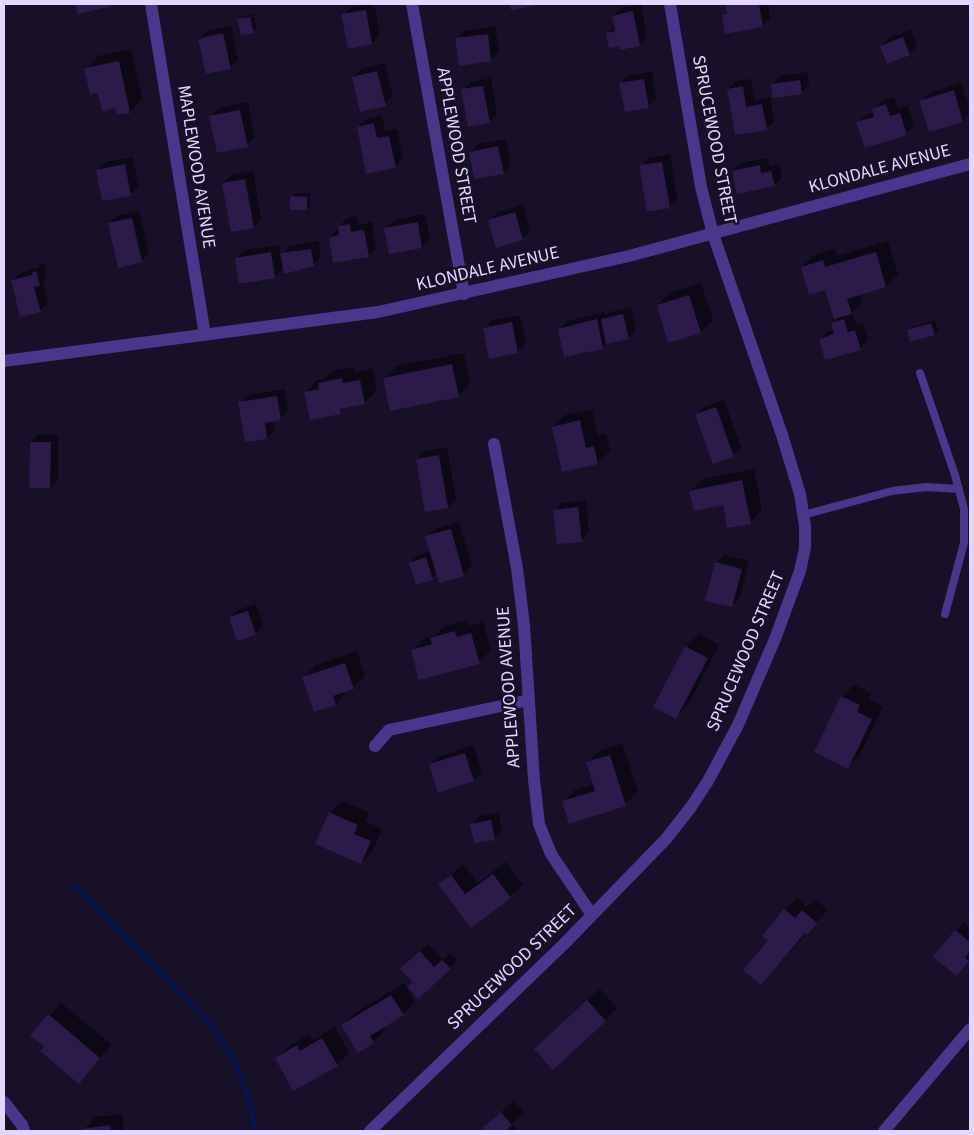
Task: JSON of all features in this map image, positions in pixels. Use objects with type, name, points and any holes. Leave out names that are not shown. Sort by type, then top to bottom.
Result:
[{"type":"street","name":"MAPLEWOOD AVENUE","points":[[151,4],[205,335]]},
{"type":"street","name":"APPLEWOOD STREET","points":[[412,4],[464,294]]},
{"type":"street","name":"SPRUCEWOOD STREET","points":[[370,1131],[592,915],[674,829],[708,781],[734,733],[775,639],[800,571],[805,548],[800,494],[782,435],[713,234],[701,187],[670,4]]},
{"type":"street","name":"KLONDALE AVENUE","points":[[4,361],[378,312],[629,256],[970,164]]},
{"type":"street","name":"APPLEWOOD AVENUE","points":[[494,444],[517,568],[524,625],[534,780],[539,824],[551,854],[592,915]]},
{"type":"street","points":[[375,746],[389,730],[529,700]]},
{"type":"street","points":[[884,1131],[970,1029]]},
{"type":"street","points":[[4,1102],[22,1125],[24,1131]]},
{"type":"lane","points":[[920,372],[959,488],[964,509],[964,543],[945,614]]},
{"type":"lane","points":[[803,516],[892,491],[926,487],[959,488]]},
{"type":"building","points":[[75,4],[111,4],[112,6],[78,14]]},
{"type":"building","points":[[510,4],[537,4],[538,5],[511,10]]},
{"type":"building","points":[[725,4],[759,4],[763,27],[725,34],[722,15],[727,14]]},
{"type":"building","points":[[366,10],[372,44],[348,49],[341,14]]},
{"type":"building","points":[[633,11],[640,46],[620,50],[619,46],[609,48],[606,33],[615,31],[612,16]]},
{"type":"building","points":[[250,17],[254,33],[241,35],[237,19]]},
{"type":"building","points":[[223,33],[231,69],[206,74],[198,39]]},
{"type":"building","points":[[488,34],[491,61],[459,66],[455,38]]},
{"type":"building","points":[[903,37],[910,55],[887,64],[880,46]]},
{"type":"building","points":[[119,61],[130,113],[117,115],[116,108],[102,111],[98,93],[90,94],[84,68]]},
{"type":"building","points":[[377,71],[386,106],[360,112],[352,77]]},
{"type":"building","points":[[644,79],[649,108],[625,112],[619,83]]},
{"type":"building","points":[[800,80],[802,94],[773,98],[771,84]]},
{"type":"building","points":[[483,86],[490,123],[468,127],[461,89]]},
{"type":"building","points":[[743,86],[746,107],[762,104],[767,130],[735,135],[727,89]]},
{"type":"building","points":[[954,90],[963,122],[929,132],[919,101]]},
{"type":"building","points":[[886,104],[890,116],[900,113],[907,135],[865,148],[856,122],[874,117],[872,109]]},
{"type":"building","points":[[240,110],[248,147],[217,153],[209,116]]},
{"type":"building","points":[[374,123],[377,138],[389,136],[396,168],[366,174],[357,127]]},
{"type":"building","points":[[498,146],[504,174],[474,179],[469,152]]},
{"type":"building","points":[[662,162],[670,208],[647,212],[639,165]]},
{"type":"building","points":[[125,164],[131,196],[102,201],[96,170]]},
{"type":"building","points":[[760,165],[761,173],[771,171],[775,186],[737,194],[732,171]]},
{"type":"building","points":[[245,179],[254,228],[231,232],[222,183]]},
{"type":"building","points":[[290,196],[307,197],[307,210],[290,210]]},
{"type":"building","points":[[515,212],[523,240],[496,248],[488,220]]},
{"type":"building","points":[[132,218],[142,262],[118,268],[108,223]]},
{"type":"building","points":[[418,222],[422,248],[389,254],[384,228]]},
{"type":"building","points":[[350,224],[351,232],[364,230],[369,257],[333,263],[329,237],[339,235],[338,226]]},
{"type":"building","points":[[311,249],[314,266],[284,274],[280,253]]},
{"type":"building","points":[[271,252],[275,278],[239,284],[235,258]]},
{"type":"building","points":[[876,252],[886,287],[847,299],[852,314],[834,319],[825,290],[809,295],[801,267],[823,260],[825,267]]},
{"type":"building","points":[[36,271],[40,286],[34,287],[41,312],[20,317],[11,280],[33,275],[32,272]]},
{"type":"building","points":[[689,295],[701,333],[668,343],[657,305]]},
{"type":"building","points":[[623,314],[629,339],[606,344],[601,319]]},
{"type":"building","points":[[597,319],[603,349],[564,357],[558,329]]},
{"type":"building","points":[[844,319],[848,332],[855,330],[861,350],[825,360],[819,339],[834,334],[831,323]]},
{"type":"building","points":[[512,322],[518,353],[489,359],[483,328]]},
{"type":"building","points":[[931,323],[935,335],[910,342],[907,330]]},
{"type":"building","points":[[452,364],[459,397],[390,411],[383,378]]},
{"type":"building","points":[[342,378],[343,383],[360,380],[365,404],[340,409],[341,414],[310,420],[304,392],[319,389],[318,383]]},
{"type":"building","points":[[277,396],[281,420],[265,423],[267,439],[245,442],[238,402]]},
{"type":"building","points":[[716,407],[734,457],[713,464],[695,414]]},
{"type":"building","points":[[580,420],[586,448],[594,446],[598,464],[562,472],[552,427]]},
{"type":"building","points":[[30,442],[51,442],[50,488],[29,488]]},
{"type":"building","points":[[439,455],[448,508],[425,512],[416,459]]},
{"type":"building","points":[[742,480],[751,524],[727,528],[723,505],[694,511],[689,491]]},
{"type":"building","points":[[578,507],[582,542],[557,544],[553,510]]},
{"type":"building","points":[[451,529],[464,576],[439,583],[425,536]]},
{"type":"building","points":[[426,557],[433,580],[416,585],[409,563]]},
{"type":"building","points":[[715,562],[742,569],[732,607],[705,601]]},
{"type":"building","points":[[248,611],[256,635],[237,641],[229,617]]},
{"type":"building","points":[[455,631],[457,637],[471,633],[480,664],[419,680],[411,650],[432,644],[430,638]]},
{"type":"building","points":[[685,646],[708,658],[676,719],[653,707]]},
{"type":"building","points":[[345,663],[354,689],[333,696],[336,705],[314,712],[302,677]]},
{"type":"building","points":[[841,696],[860,705],[857,712],[872,719],[848,769],[814,752]]},
{"type":"building","points":[[465,753],[474,781],[438,793],[429,764]]},
{"type":"building","points":[[610,755],[626,806],[569,824],[562,801],[595,791],[586,762]]},
{"type":"building","points":[[329,812],[358,825],[354,834],[371,841],[361,864],[315,844]]},
{"type":"building","points":[[491,820],[495,840],[474,843],[470,824]]},
{"type":"building","points":[[493,874],[511,898],[471,928],[438,884],[451,875],[465,894]]},
{"type":"building","points":[[784,909],[795,918],[802,910],[817,923],[807,935],[805,933],[761,985],[743,970],[768,941],[762,936]]},
{"type":"building","points":[[955,930],[970,942],[970,951],[965,958],[969,961],[957,976],[933,957]]},
{"type":"building","points":[[420,951],[434,967],[442,960],[451,969],[418,999],[407,987],[413,982],[400,969]]},
{"type":"building","points":[[391,995],[404,1015],[370,1036],[374,1043],[358,1053],[341,1025]]},
{"type":"building","points":[[587,1000],[606,1021],[553,1070],[534,1049]]},
{"type":"building","points":[[48,1014],[100,1058],[79,1084],[40,1051],[44,1047],[30,1036]]},
{"type":"building","points":[[322,1038],[338,1066],[293,1091],[275,1058],[297,1045],[300,1051]]},
{"type":"building","points":[[501,1112],[512,1125],[505,1131],[479,1131]]},
{"type":"building","points":[[110,1125],[111,1131],[82,1131],[82,1129]]},
{"type":"waterway","points":[[75,886],[218,1032],[233,1057],[247,1092],[256,1131]]}]
